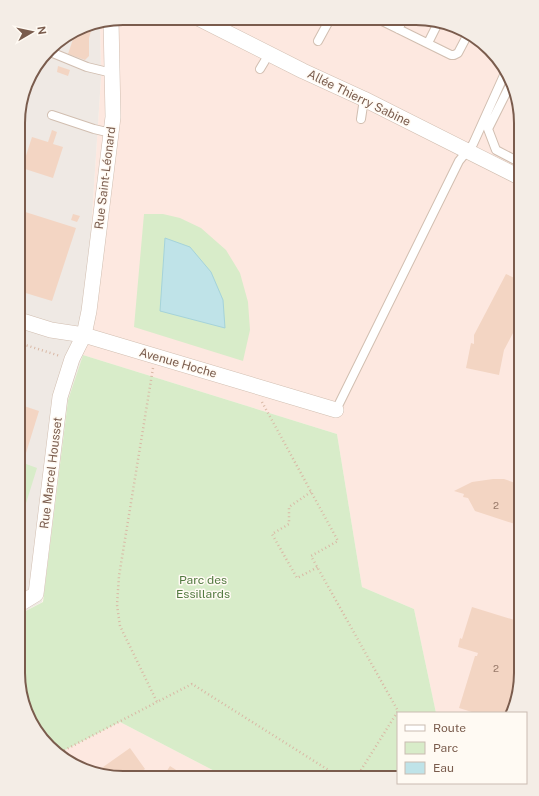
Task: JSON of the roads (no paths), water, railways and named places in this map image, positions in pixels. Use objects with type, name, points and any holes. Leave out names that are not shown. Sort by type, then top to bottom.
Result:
[{"type":"street","name":"Allée Thierry Sabine","points":[[212,25],[268,54],[364,99],[514,175]]},
{"type":"street","name":"Rue Saint-Léonard","points":[[84,335],[89,312],[113,118],[111,26]]},
{"type":"street","name":"Avenue Hoche","points":[[25,322],[51,330],[84,335],[336,410]]},
{"type":"street","name":"Rue Marcel Housset","points":[[25,601],[36,594],[60,397],[72,359],[84,335]]},
{"type":"lane","points":[[318,41],[327,25]]},
{"type":"lane","points":[[390,25],[454,55],[458,53],[466,38]]},
{"type":"lane","points":[[398,29],[400,25]]},
{"type":"lane","points":[[428,43],[435,27]]},
{"type":"lane","points":[[54,53],[87,67],[112,72]]},
{"type":"lane","points":[[260,69],[268,54]]},
{"type":"lane","points":[[336,410],[459,160],[472,144],[503,77]]},
{"type":"lane","points":[[508,89],[488,129],[496,150],[514,159]]},
{"type":"lane","points":[[361,119],[364,99]]},
{"type":"lane","points":[[52,115],[111,133]]},
{"type":"water","points":[[165,238],[190,247],[211,272],[223,300],[225,328],[160,311]]},
{"type":"park label","name":"Parc des Essillards","points":[[203,587]]}]
